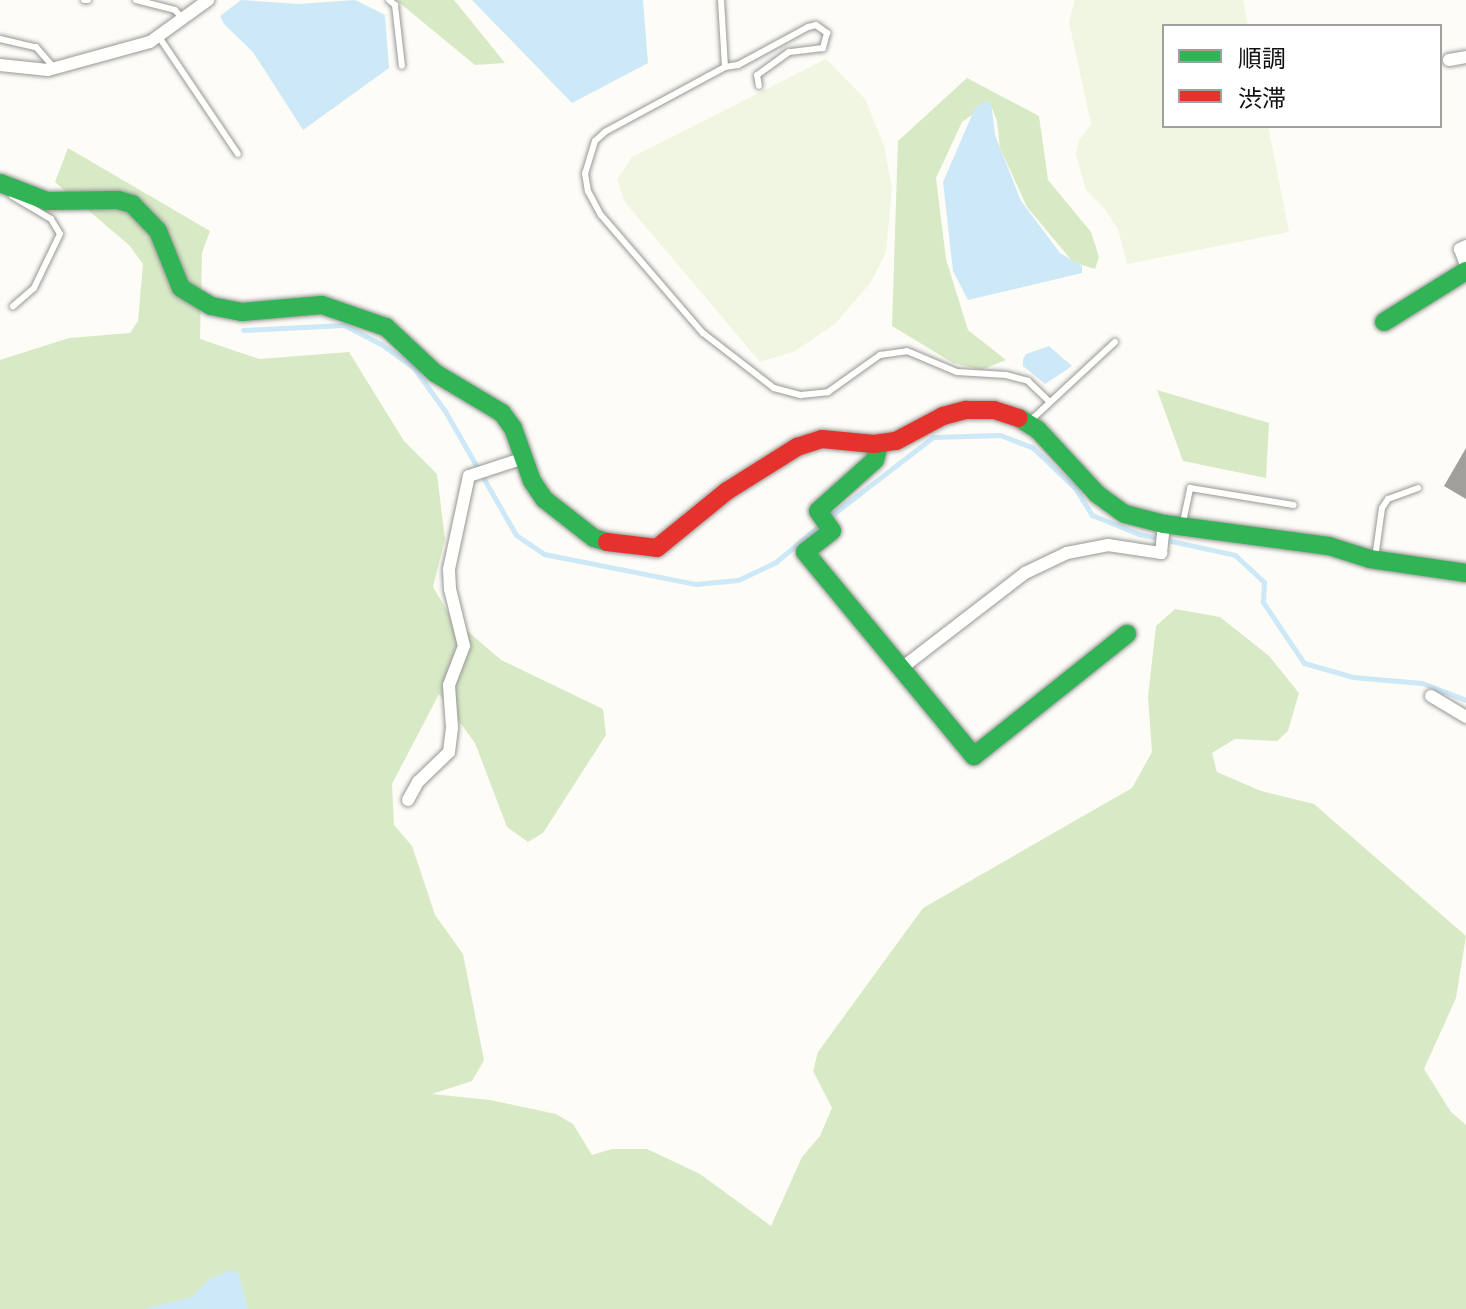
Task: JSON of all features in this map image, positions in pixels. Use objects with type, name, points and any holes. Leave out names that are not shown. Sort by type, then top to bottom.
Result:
[{"type":"street","points":[[0,65],[55,69],[159,37],[208,0]]},
{"type":"street","points":[[1449,60],[1466,57]]},
{"type":"street","points":[[0,183],[47,201],[118,200],[132,204],[158,231],[181,288],[211,306],[242,312],[322,305],[386,327],[435,373],[502,413],[513,428],[544,499],[594,538],[637,549],[657,548],[672,539],[727,491],[797,447],[822,439],[879,444],[896,441],[943,416],[966,410],[994,410],[1027,423],[1057,447],[1109,504],[1125,514],[1173,525],[1329,546],[1375,559],[1466,573]]},
{"type":"street","points":[[1466,246],[1460,249],[1466,265]]},
{"type":"street","points":[[1384,322],[1466,271]]},
{"type":"street","points":[[879,444],[875,460],[818,511],[832,531],[805,552],[974,756],[1127,634]]},
{"type":"street","points":[[408,800],[418,782],[449,752],[449,685],[464,646],[450,589],[449,569],[469,476],[524,458]]},
{"type":"street","points":[[903,667],[1025,573],[1067,553],[1108,545],[1161,553],[1173,525]]},
{"type":"street","points":[[1431,696],[1466,717]]},
{"type":"lane","points":[[136,0],[175,10],[183,19]]},
{"type":"lane","points":[[389,0],[395,5],[402,66]]},
{"type":"lane","points":[[721,0],[725,67]]},
{"type":"lane","points":[[759,86],[757,75],[789,52],[823,48],[827,33],[816,25],[808,27],[738,65],[725,67],[605,132],[595,141],[585,173],[588,191],[601,215],[703,333],[760,380],[790,394],[828,392],[880,355],[893,351],[918,354],[957,372],[1028,381],[1050,402]]},
{"type":"lane","points":[[159,37],[238,154]]},
{"type":"lane","points":[[0,39],[36,47],[55,69]]},
{"type":"lane","points":[[0,190],[51,219],[60,234],[34,288],[13,306]]},
{"type":"lane","points":[[1027,423],[1115,342]]},
{"type":"lane","points":[[1173,525],[1190,488],[1294,505]]},
{"type":"lane","points":[[1375,559],[1382,508],[1388,499],[1418,488]]},
{"type":"green space","points":[[396,0],[454,0],[505,63],[475,65]]},
{"type":"green space","points":[[1075,0],[1243,0],[1248,24],[1162,24],[1162,128],[1268,128],[1289,232],[1127,264],[1118,229],[1104,208],[1086,190],[1076,154],[1079,140],[1091,124],[1069,22]]},
{"type":"green space","points":[[826,59],[865,99],[884,146],[892,188],[886,252],[871,282],[836,323],[795,351],[760,362],[625,202],[617,180],[632,157]]},
{"type":"green space","points":[[967,78],[1039,116],[1048,180],[1091,232],[1099,257],[1095,269],[1073,262],[1027,207],[1000,148],[997,121],[990,103],[962,122],[936,178],[946,259],[968,330],[1006,360],[981,370],[953,363],[892,326],[898,141]]},
{"type":"green space","points":[[68,148],[210,231],[202,253],[200,339],[259,359],[349,352],[404,441],[437,474],[445,539],[433,587],[451,617],[501,660],[603,709],[606,735],[543,833],[528,842],[507,827],[475,743],[439,694],[392,784],[394,825],[412,846],[435,915],[463,954],[484,1060],[472,1081],[432,1094],[490,1100],[556,1114],[573,1124],[592,1155],[612,1149],[647,1149],[700,1174],[771,1226],[802,1157],[820,1136],[832,1108],[813,1071],[818,1052],[923,908],[1132,788],[1152,752],[1148,697],[1156,626],[1175,609],[1220,617],[1269,656],[1299,693],[1288,731],[1277,741],[1235,739],[1212,753],[1217,772],[1261,791],[1314,804],[1466,936],[1456,998],[1424,1069],[1451,1112],[1466,1125],[1466,1309],[0,1309],[0,360],[69,338],[130,333],[138,321],[143,264],[129,245],[55,182]]},
{"type":"green space","points":[[1157,390],[1269,423],[1266,478],[1183,461]]},
{"type":"water","points":[[241,0],[299,4],[355,0],[385,15],[389,68],[303,130],[253,52],[224,24],[220,16]]},
{"type":"water","points":[[472,0],[643,0],[648,63],[572,103]]},
{"type":"water","points":[[983,102],[991,102],[995,135],[1021,201],[1060,253],[1082,266],[1082,273],[968,300],[953,271],[943,182],[975,108]]},
{"type":"water","points":[[1049,346],[1072,366],[1045,384],[1023,366],[1023,359],[1026,354]]},
{"type":"water","points":[[227,1271],[238,1272],[248,1309],[144,1309],[192,1297],[208,1280]]},
{"type":"building","points":[[1466,448],[1466,499],[1444,486]]},
{"type":"waterway","points":[[243,330],[344,325],[381,344],[414,368],[445,411],[516,535],[544,554],[696,584],[738,580],[776,562],[821,524]]},
{"type":"waterway","points":[[828,518],[933,437],[1000,435],[1032,447],[1075,488],[1092,515],[1139,534],[1235,555],[1264,582],[1263,602],[1304,663],[1353,677],[1422,683],[1466,700]]},
{"type":"traffic: fast","points":[[0,183],[47,201],[118,200],[132,204],[158,231],[181,288],[211,306],[242,312],[322,305],[386,327],[435,373],[502,413],[513,428],[532,481],[544,499],[594,538],[607,542]]},
{"type":"traffic: fast","points":[[1384,322],[1466,271]]},
{"type":"traffic: fast","points":[[1019,418],[1038,430],[1097,494],[1125,514],[1164,524],[1329,546],[1370,559],[1466,573]]},
{"type":"traffic: fast","points":[[879,444],[875,460],[818,511],[832,531],[805,552],[974,756],[1127,634]]},
{"type":"traffic: jam","points":[[607,542],[657,548],[727,491],[797,447],[822,439],[874,444],[896,441],[943,416],[966,410],[994,410],[1019,418]]}]
